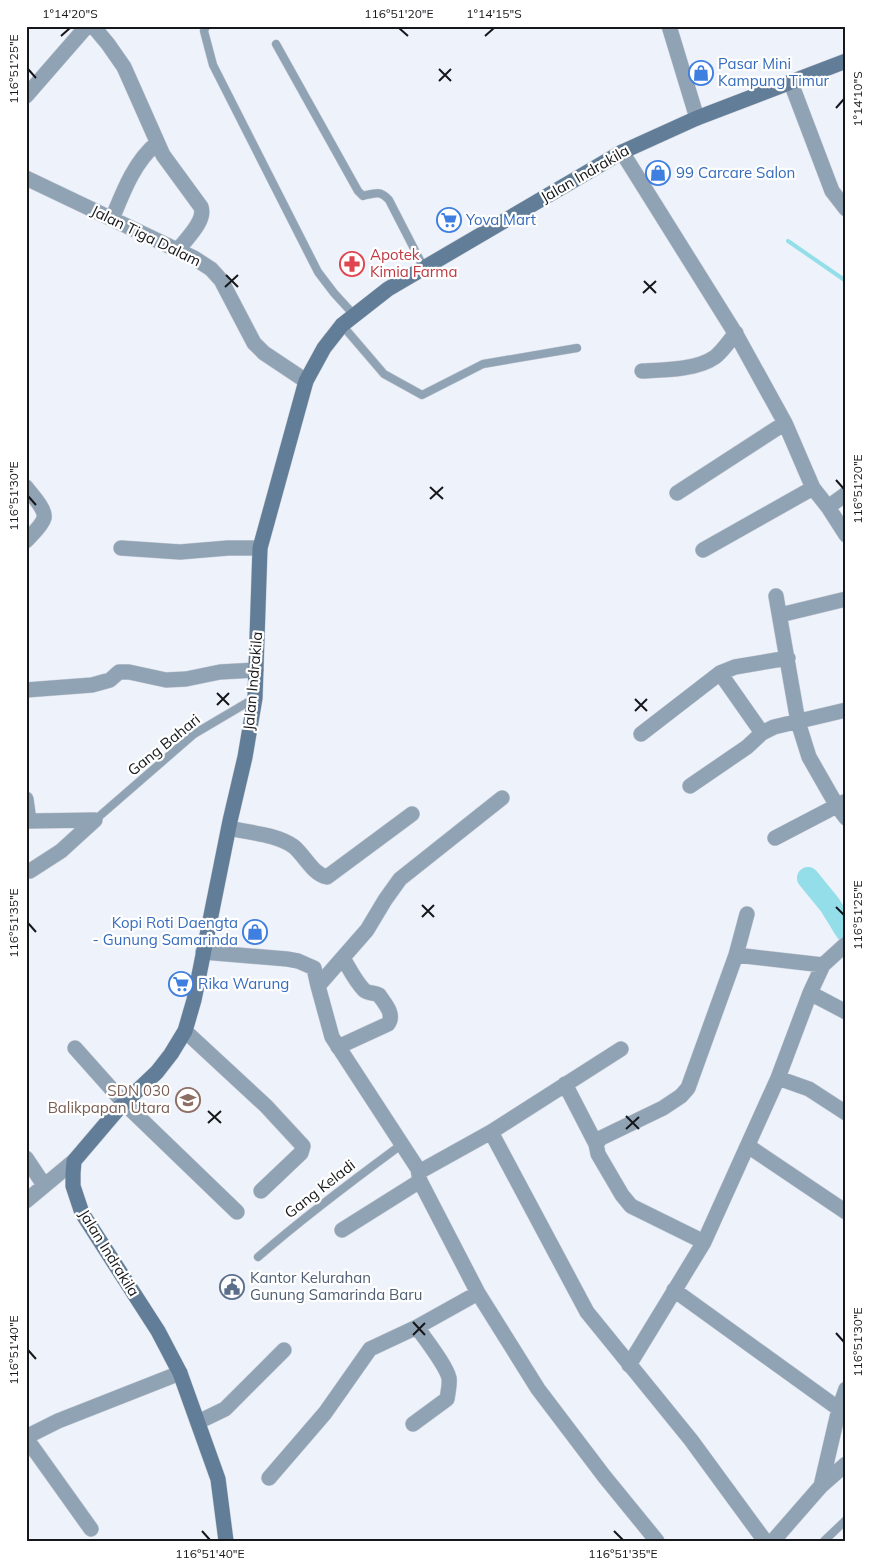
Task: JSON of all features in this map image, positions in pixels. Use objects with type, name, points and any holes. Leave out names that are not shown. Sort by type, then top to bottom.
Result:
[{"type":"street","points":[[26,96],[88,26],[108,44],[124,67],[157,143],[203,213],[201,220],[178,250]]},
{"type":"street","points":[[669,26],[697,118]]},
{"type":"street","name":"Jalan Indrakila","points":[[226,1541],[218,1479],[180,1373],[158,1331],[82,1213],[73,1186],[74,1161],[124,1103],[157,1072],[185,1031],[194,1000],[245,757],[254,698],[260,548],[306,381],[324,348],[342,325],[388,290],[424,268],[622,152],[697,118],[846,61]]},
{"type":"street","points":[[791,83],[832,191],[846,209]]},
{"type":"street","points":[[112,219],[130,176],[149,150],[157,143]]},
{"type":"street","points":[[622,152],[736,333],[785,423],[813,488],[845,532]]},
{"type":"street","name":"Jalan Tiga Dalam","points":[[29,183],[178,250],[211,269],[221,280],[254,343],[264,353],[306,381]]},
{"type":"street","points":[[642,371],[670,370],[706,361],[715,357],[736,333]]},
{"type":"street","points":[[677,494],[785,423]]},
{"type":"street","points":[[26,487],[42,509],[44,520],[26,541]]},
{"type":"street","points":[[703,550],[813,488]]},
{"type":"street","points":[[828,507],[846,494]]},
{"type":"street","points":[[121,548],[180,552],[228,548],[260,548]]},
{"type":"street","points":[[775,838],[843,808],[809,757],[798,722],[776,596]]},
{"type":"street","points":[[780,615],[846,599]]},
{"type":"street","points":[[641,734],[720,673],[735,668],[788,658]]},
{"type":"street","points":[[26,690],[92,686],[110,680],[118,672],[129,672],[166,680],[186,679],[220,672],[256,670]]},
{"type":"street","points":[[720,673],[762,733]]},
{"type":"street","points":[[690,786],[747,747],[762,733],[774,728],[846,710]]},
{"type":"street","points":[[318,986],[367,930],[400,879],[502,798]]},
{"type":"street","points":[[26,800],[29,821],[95,820]]},
{"type":"street","points":[[229,828],[272,836],[288,843],[295,847],[299,854],[319,874],[327,877],[412,814]]},
{"type":"street","points":[[30,871],[61,852],[95,820]]},
{"type":"street","points":[[596,1144],[601,1138],[663,1108],[681,1096],[688,1088],[736,955],[747,914]]},
{"type":"street","points":[[629,1365],[704,1242],[778,1078],[823,965],[844,946]]},
{"type":"street","points":[[203,952],[298,961],[314,968],[332,1037],[420,1176],[478,1293],[538,1389],[604,1476],[657,1541]]},
{"type":"street","points":[[736,955],[823,965]]},
{"type":"street","points":[[338,1047],[388,1024],[391,1017],[376,993],[363,989],[343,958]]},
{"type":"street","points":[[810,994],[846,1012]]},
{"type":"street","points":[[185,1031],[266,1106],[303,1146],[301,1153],[261,1191]]},
{"type":"street","points":[[75,1048],[124,1103],[237,1212]]},
{"type":"street","points":[[342,1230],[420,1176],[621,1049]]},
{"type":"street","points":[[778,1078],[809,1089],[846,1113]]},
{"type":"street","points":[[565,1084],[596,1144],[598,1154],[622,1195],[631,1206],[704,1242]]},
{"type":"street","points":[[491,1132],[587,1312],[691,1440],[765,1541]]},
{"type":"street","points":[[748,1146],[846,1212]]},
{"type":"street","points":[[26,1158],[44,1185]]},
{"type":"street","points":[[26,1201],[74,1161]]},
{"type":"street","points":[[674,1290],[839,1409]]},
{"type":"street","points":[[269,1478],[325,1413],[370,1349],[417,1327],[478,1293]]},
{"type":"street","points":[[413,1424],[447,1398],[449,1384],[444,1368],[417,1327]]},
{"type":"street","points":[[198,1422],[225,1409],[284,1350]]},
{"type":"street","points":[[91,1529],[26,1438],[58,1422],[180,1373]]},
{"type":"street","points":[[821,1486],[839,1409],[846,1389]]},
{"type":"street","points":[[772,1541],[821,1486],[846,1464]]},
{"type":"lane","points":[[206,26],[204,32],[213,65],[244,128],[318,272],[354,316]]},
{"type":"lane","points":[[276,44],[358,191],[364,196],[375,192],[382,193],[390,200],[424,268]]},
{"type":"lane","points":[[342,325],[384,374],[422,395],[483,364],[577,348]]},
{"type":"lane","name":"Gang Bahari","points":[[95,820],[194,734],[254,698]]},
{"type":"lane","name":"Gang Keladi","points":[[258,1257],[326,1201],[401,1145]]},
{"type":"lane","points":[[824,1541],[846,1520]]},
{"type":"waterway","points":[[788,241],[846,281]]},
{"type":"waterway","points":[[808,878],[830,905],[846,931]]},
{"type":"place","name":"Pasar Mini Kampung Timur","points":[[701,73]]},
{"type":"place","name":"99 Carcare Salon","points":[[658,173]]},
{"type":"place","name":"Yova Mart","points":[[449,220]]},
{"type":"place","name":"Apotek Kimia Farma","points":[[352,264]]},
{"type":"place","name":"Kopi Roti Daengta - Gunung Samarinda","points":[[255,932]]},
{"type":"place","name":"Rika Warung","points":[[181,984]]},
{"type":"place","name":"SDN 030 Balikpapan Utara","points":[[188,1100]]},
{"type":"place","name":"Kantor Kelurahan Gunung Samarinda Baru","points":[[232,1287]]}]
